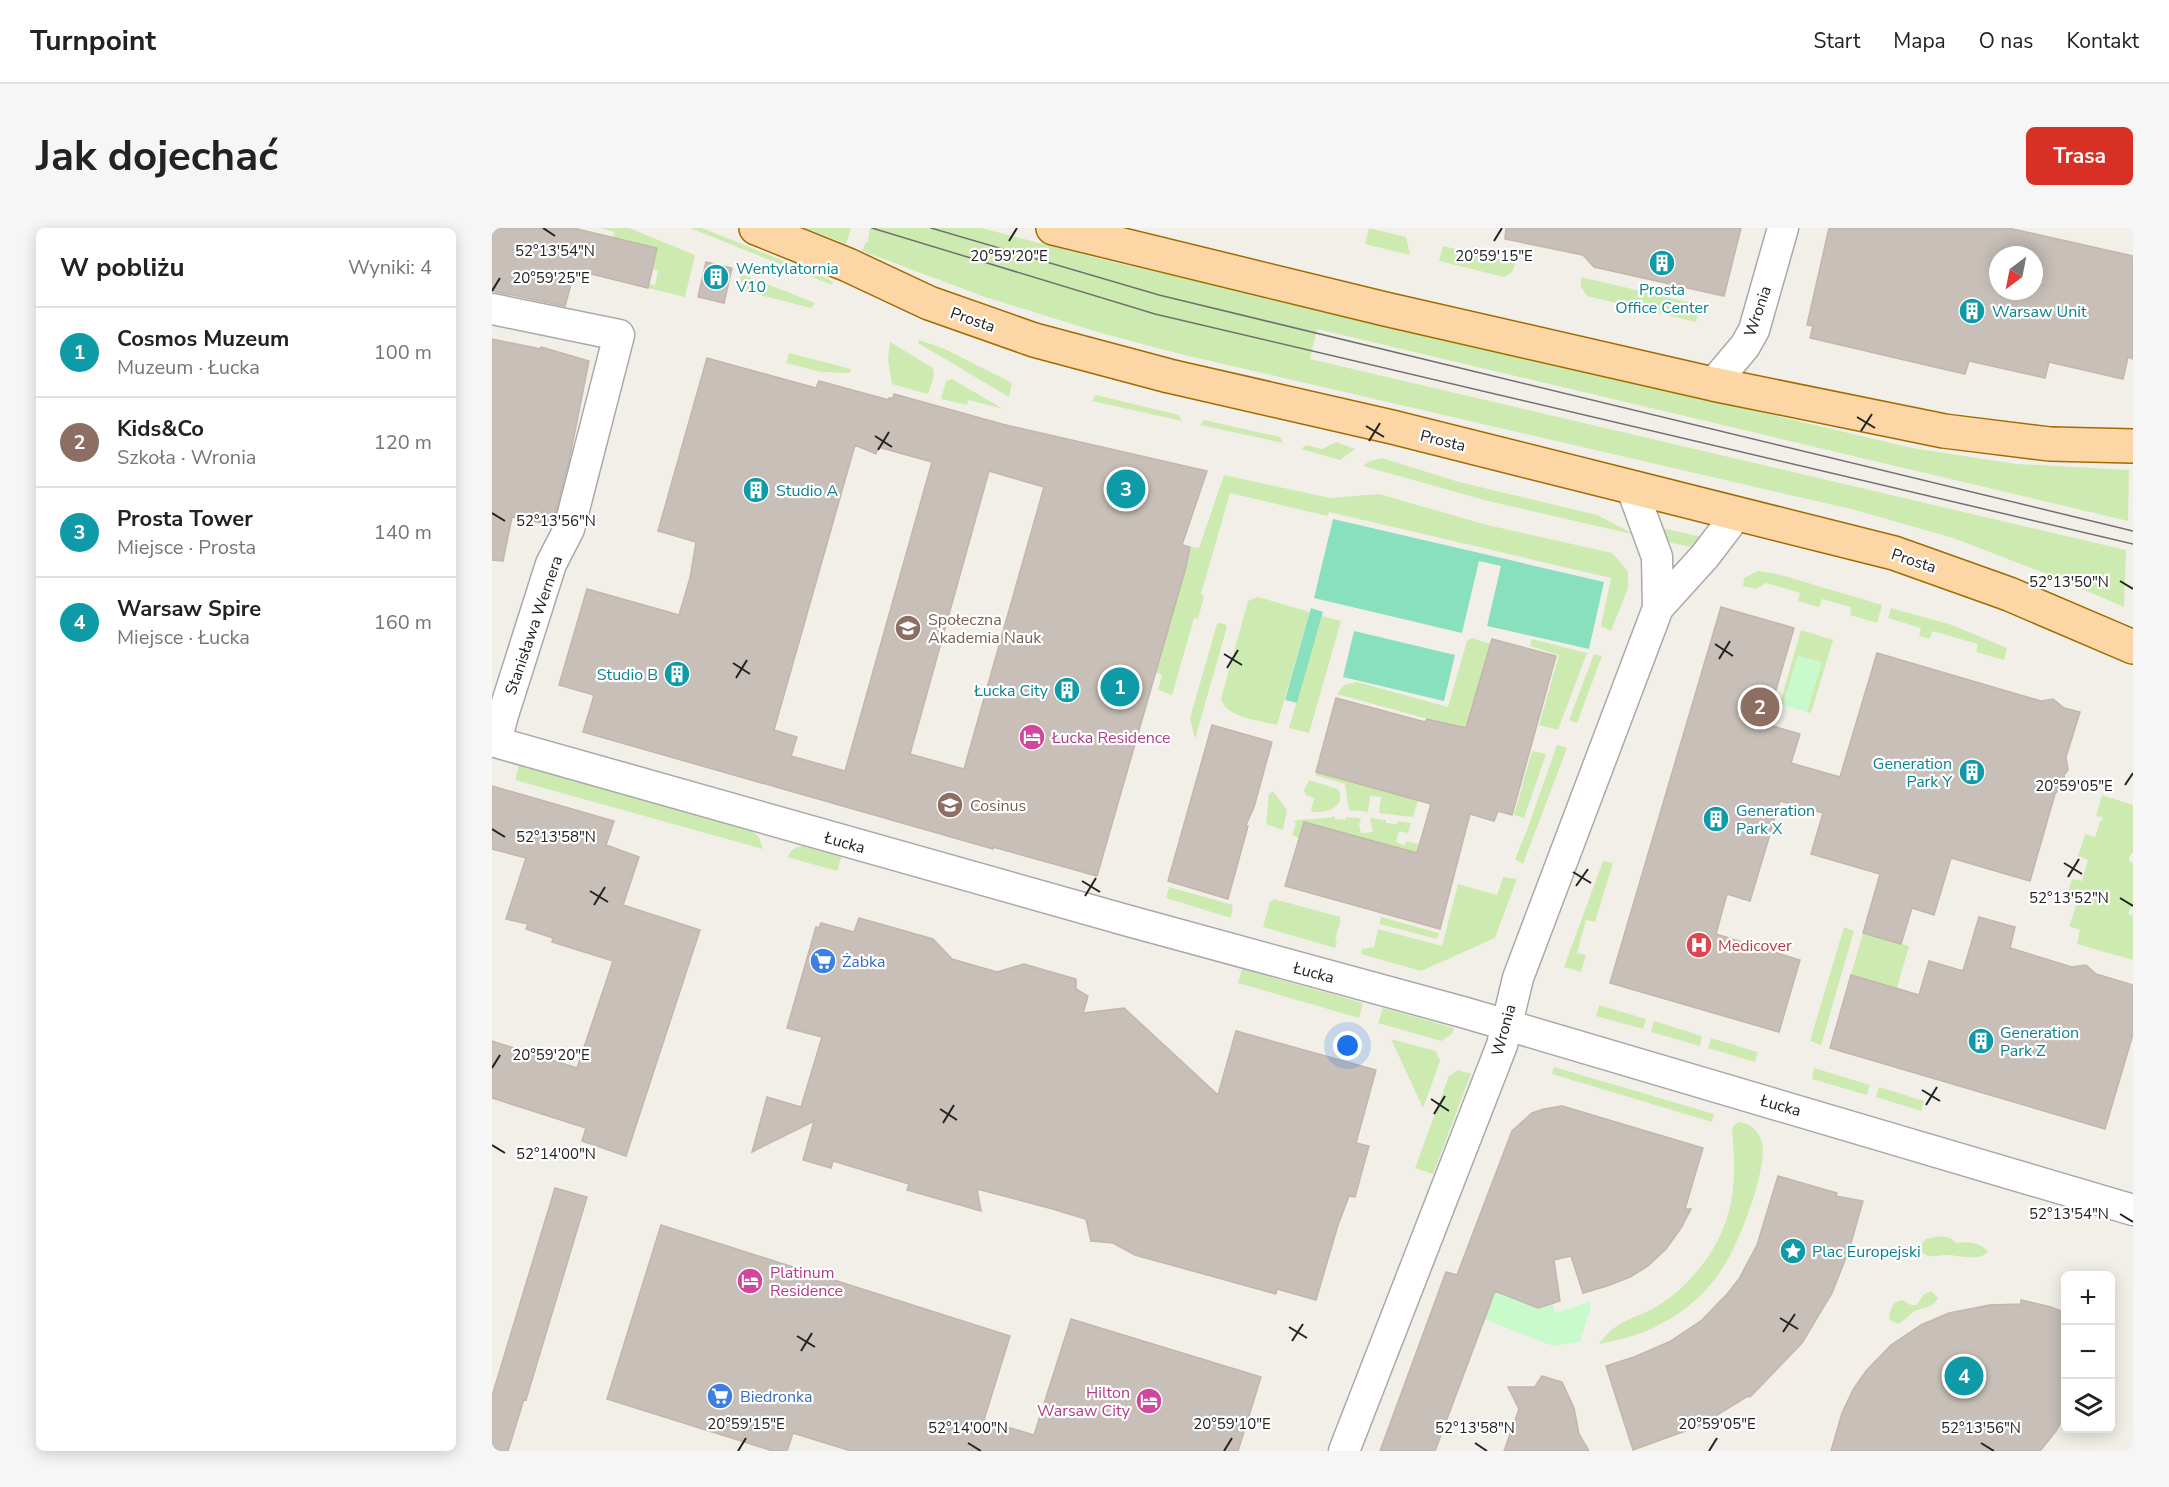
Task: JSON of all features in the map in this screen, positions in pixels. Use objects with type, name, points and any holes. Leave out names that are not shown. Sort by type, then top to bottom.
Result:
[{"type":"main road","name":"Prosta","points":[[756,228],[848,265],[929,303],[1034,340],[1169,376],[1392,427],[1631,486],[1924,563],[2009,594],[2133,647]]},
{"type":"main road","points":[[1053,228],[1362,303],[1713,384],[1944,431],[2050,444],[2133,446]]},
{"type":"street","name":"Wronia","points":[[1713,384],[1745,346],[1754,330],[1783,228]]},
{"type":"street","name":"Stanisława Wernera","points":[[492,309],[619,335],[569,529],[551,564],[494,741]]},
{"type":"street","name":"Wronia","points":[[1344,1451],[1502,1045],[1518,978],[1658,608],[1658,557],[1631,486]]},
{"type":"street","name":"Wronia","points":[[1658,608],[1705,556],[1737,514]]},
{"type":"street","name":"Łucka","points":[[494,741],[784,825],[1506,1025],[2133,1210]]},
{"type":"green space","points":[[600,228],[629,228],[695,255],[685,297],[648,288],[649,284],[655,285],[658,271],[652,269],[657,248],[613,238],[614,232]]},
{"type":"green space","points":[[690,228],[702,228],[826,278],[833,282],[832,285]]},
{"type":"green space","points":[[805,228],[851,228],[846,244]]},
{"type":"green space","points":[[870,228],[981,228],[1113,262],[1396,326],[1912,448],[2016,464],[2129,470],[2128,521],[1317,329],[1310,359],[2126,550],[2124,607],[1953,538],[1855,510],[1176,353],[1101,333],[985,297],[862,251],[868,242]]},
{"type":"green space","points":[[1369,228],[1406,237],[1410,255],[1365,244]]},
{"type":"green space","points":[[1443,246],[1516,263],[1512,272],[1504,277],[1439,261]]},
{"type":"green space","points":[[739,273],[815,303],[811,308],[744,291]]},
{"type":"green space","points":[[1581,277],[1700,305],[1696,322],[1587,296],[1581,287]]},
{"type":"green space","points":[[919,340],[945,349],[1012,383],[1009,397],[918,343]]},
{"type":"green space","points":[[890,342],[933,368],[934,376],[928,394],[892,384],[888,360]]},
{"type":"green space","points":[[789,353],[851,369],[850,373],[821,372],[786,363]]},
{"type":"green space","points":[[952,379],[1003,409],[968,400],[967,405],[941,399],[946,381]]},
{"type":"green space","points":[[1096,395],[1179,415],[1182,421],[1092,401]]},
{"type":"green space","points":[[1204,420],[1280,437],[1283,443],[1200,425]]},
{"type":"green space","points":[[1336,442],[1355,449],[1340,460],[1301,449],[1306,445],[1322,449]]},
{"type":"green space","points":[[1382,458],[1459,482],[1597,515],[1636,535],[1492,502],[1363,466],[1370,461]]},
{"type":"green space","points":[[1224,475],[1330,498],[1379,494],[1487,525],[1612,553],[1628,571],[1628,588],[1611,631],[1601,626],[1611,578],[1329,512],[1327,516],[1230,493],[1201,594],[1204,596],[1198,619],[1194,618],[1172,695],[1158,690],[1162,675],[1156,672],[1187,552],[1189,553],[1191,547],[1199,548]]},
{"type":"green space","points":[[1333,519],[1604,582],[1589,649],[1487,626],[1501,566],[1479,561],[1462,633],[1314,598]]},
{"type":"green space","points":[[1662,528],[1707,538],[1699,549],[1663,541]]},
{"type":"green space","points":[[1758,571],[1778,574],[1882,605],[1877,623],[1850,615],[1851,607],[1822,599],[1819,607],[1798,601],[1800,593],[1766,583],[1756,589],[1743,586],[1744,578]]},
{"type":"green space","points":[[1258,597],[1310,612],[1277,725],[1236,714],[1224,705],[1221,699],[1248,601]]},
{"type":"green space","points":[[1311,608],[1323,612],[1297,703],[1285,700]]},
{"type":"green space","points":[[1891,608],[1952,625],[2007,648],[2004,660],[1976,652],[1978,644],[1932,631],[1930,639],[1919,636],[1921,628],[1888,618]]},
{"type":"green space","points":[[1322,616],[1341,621],[1309,733],[1289,728]]},
{"type":"green space","points":[[1219,623],[1227,627],[1195,739],[1190,718]]},
{"type":"green space","points":[[1801,630],[1833,640],[1811,713],[1807,712],[1821,662],[1798,656],[1783,705],[1780,703]]},
{"type":"green space","points":[[1354,631],[1455,655],[1444,701],[1343,677]]},
{"type":"green space","points":[[1472,638],[1491,644],[1454,771],[1428,719],[1337,694],[1344,685],[1357,682],[1448,707],[1467,641]]},
{"type":"green space","points":[[1532,639],[1587,653],[1558,730],[1539,725],[1559,655],[1530,646]]},
{"type":"green space","points":[[1594,654],[1602,656],[1577,723],[1569,720]]},
{"type":"green space","points":[[1798,656],[1822,663],[1807,712],[1783,705]]},
{"type":"green space","points":[[1557,745],[1567,748],[1523,864],[1515,859]]},
{"type":"green space","points":[[1532,751],[1546,754],[1524,818],[1514,815]]},
{"type":"green space","points":[[519,764],[750,829],[759,837],[763,849],[515,780]]},
{"type":"green space","points":[[1318,772],[1418,800],[1413,817],[1379,813],[1381,797],[1370,796],[1368,812],[1349,810],[1345,784],[1315,775]]},
{"type":"green space","points":[[1309,780],[1338,789],[1340,800],[1338,804],[1323,812],[1311,811],[1314,798],[1306,795],[1304,790]]},
{"type":"green space","points":[[1273,791],[1287,810],[1283,830],[1266,824],[1269,794]]},
{"type":"green space","points":[[2102,795],[2133,805],[2133,853],[2129,861],[2133,863],[2133,907],[2128,914],[2133,916],[2133,960],[2077,944],[2080,930],[2069,926],[2078,900],[2066,897],[2072,879],[2082,881],[2088,860],[2078,856],[2085,834],[2095,837],[2100,821],[2102,821],[2103,818],[2096,816]]},
{"type":"green space","points":[[1335,816],[1335,819],[1345,820],[1346,817],[1361,818],[1359,824],[1361,833],[1373,832],[1370,818],[1386,820],[1386,823],[1397,824],[1398,821],[1411,823],[1408,833],[1399,831],[1396,842],[1405,845],[1406,841],[1419,844],[1417,853],[1304,822],[1299,838],[1292,835],[1296,823],[1293,821]]},
{"type":"green space","points":[[805,845],[842,856],[837,871],[787,857],[793,849]]},
{"type":"green space","points":[[1603,861],[1613,863],[1595,922],[1586,920],[1577,953],[1586,955],[1581,972],[1564,967]]},
{"type":"green space","points":[[1503,877],[1517,879],[1495,938],[1421,971],[1361,954],[1362,949],[1374,947],[1378,929],[1442,946],[1458,884],[1497,895]]},
{"type":"green space","points":[[1169,887],[1233,905],[1231,918],[1166,898]]},
{"type":"green space","points":[[1274,899],[1340,917],[1335,948],[1263,927],[1270,902]]},
{"type":"green space","points":[[1381,917],[1439,933],[1437,939],[1379,924]]},
{"type":"green space","points":[[1844,927],[1854,931],[1821,1045],[1810,1041]]},
{"type":"green space","points":[[1863,933],[1909,946],[1897,988],[1851,975]]},
{"type":"green space","points":[[1242,969],[1363,1003],[1359,1018],[1238,983]]},
{"type":"green space","points":[[1599,1005],[1646,1019],[1643,1029],[1596,1016]]},
{"type":"green space","points":[[1383,1008],[1454,1028],[1452,1034],[1441,1041],[1378,1023]]},
{"type":"green space","points":[[1654,1021],[1702,1036],[1700,1046],[1651,1032]]},
{"type":"green space","points":[[1711,1038],[1758,1052],[1755,1062],[1708,1048]]},
{"type":"green space","points":[[1391,1039],[1436,1051],[1440,1061],[1423,1108]]},
{"type":"green space","points":[[1554,1067],[1714,1114],[1712,1122],[1552,1074]]},
{"type":"green space","points":[[1814,1068],[1870,1085],[1867,1095],[1812,1079]]},
{"type":"green space","points":[[1458,1070],[1471,1074],[1433,1174],[1415,1168],[1449,1076]]},
{"type":"green space","points":[[1879,1087],[1924,1101],[1921,1111],[1876,1097]]},
{"type":"green space","points":[[1739,1122],[1749,1125],[1759,1135],[1763,1145],[1762,1162],[1745,1221],[1723,1268],[1693,1303],[1669,1320],[1628,1337],[1599,1344],[1620,1324],[1659,1305],[1677,1292],[1697,1271],[1713,1249],[1727,1217],[1731,1201],[1734,1167],[1732,1130]]},
{"type":"green space","points":[[1941,1236],[1950,1238],[1956,1243],[1978,1245],[1988,1252],[1979,1257],[1932,1256],[1923,1253],[1920,1246],[1926,1239]]},
{"type":"green space","points":[[1495,1291],[1538,1308],[1552,1303],[1555,1313],[1589,1302],[1591,1306],[1580,1342],[1553,1346],[1484,1319]]},
{"type":"green space","points":[[1931,1291],[1938,1298],[1936,1302],[1915,1312],[1898,1324],[1890,1320],[1889,1314],[1894,1303],[1902,1300],[1911,1305],[1917,1305],[1923,1295]]},
{"type":"building","points":[[492,228],[573,228],[657,248],[648,288],[575,270],[565,306],[492,291]]},
{"type":"building","name":"Prosta Office Center","points":[[1506,228],[1741,228],[1724,296],[1594,267],[1583,255],[1505,239]]},
{"type":"building","name":"Warsaw Unit","points":[[1829,228],[2008,228],[2133,256],[2133,359],[2128,357],[2123,379],[2049,362],[2045,378],[1969,361],[1965,374],[1810,338],[1813,326],[1807,325]]},
{"type":"building","name":"Wentylatornia V10","points":[[706,262],[732,268],[724,303],[698,297]]},
{"type":"building","points":[[492,339],[541,349],[541,347],[589,361],[570,456],[553,523],[552,525],[512,517],[503,561],[492,560]]},
{"type":"building","points":[[707,358],[816,388],[819,381],[889,400],[894,394],[1002,424],[1207,471],[1182,545],[1190,547],[1186,567],[1097,876],[993,847],[993,849],[583,732],[594,695],[559,685],[587,589],[679,615],[690,578],[696,542],[658,531]],"holes":[[[855,445],[876,454],[878,447],[932,462],[845,771],[791,756],[797,737],[774,730]],[[989,471],[1044,487],[964,769],[910,754]]]},
{"type":"building","points":[[1721,607],[1794,628],[1766,724],[1800,734],[1791,763],[1840,777],[1877,653],[2041,701],[2053,699],[2064,708],[2080,712],[2066,757],[2068,770],[2064,775],[2065,781],[2055,794],[2030,881],[1951,858],[1934,915],[1912,908],[1901,944],[1863,933],[1880,874],[1811,854],[1823,813],[1780,801],[1750,901],[1727,894],[1716,934],[1800,960],[1779,1032],[1610,983]]},
{"type":"building","points":[[1492,639],[1556,656],[1512,815],[1498,811],[1494,821],[1470,814],[1440,929],[1285,886],[1304,822],[1417,853],[1431,804],[1316,772],[1336,698],[1425,722],[1427,719],[1466,728]]},
{"type":"building","points":[[1212,725],[1272,742],[1254,807],[1246,825],[1248,826],[1228,899],[1168,881]]},
{"type":"building","points":[[492,786],[614,821],[606,845],[639,857],[623,905],[700,930],[626,1156],[582,1141],[586,1128],[492,1098],[492,1041],[577,1068],[613,961],[552,942],[553,938],[526,929],[528,924],[506,919],[526,858],[492,849]]},
{"type":"building","name":"Generation Park Z","points":[[1979,917],[2015,927],[2010,948],[2072,967],[2086,965],[2096,974],[2133,985],[2133,1034],[2105,1129],[1830,1048],[1851,975],[1919,995],[1929,961],[1963,971]]},
{"type":"building","points":[[859,918],[933,939],[952,959],[997,972],[1024,964],[1076,979],[1076,989],[1088,996],[1083,1013],[1124,1008],[1218,1095],[1236,1031],[1376,1070],[1356,1143],[1369,1146],[1355,1197],[1349,1196],[1338,1225],[1316,1300],[1277,1289],[1276,1294],[1135,1255],[1113,1243],[1091,1241],[1086,1219],[1049,1208],[977,1189],[981,1211],[907,1190],[909,1184],[833,1161],[831,1168],[803,1160],[814,1121],[752,1152],[767,1097],[801,1107],[822,1037],[787,1028],[816,927],[819,928],[821,923],[854,932]]},
{"type":"building","points":[[1562,1106],[1703,1148],[1685,1209],[1691,1209],[1681,1228],[1666,1249],[1648,1266],[1630,1277],[1607,1286],[1583,1293],[1571,1256],[1554,1260],[1560,1301],[1538,1308],[1495,1291],[1435,1451],[1380,1451],[1446,1272],[1457,1275],[1512,1131],[1532,1113]]},
{"type":"building","points":[[1778,1176],[1837,1193],[1836,1196],[1863,1201],[1849,1250],[1832,1293],[1802,1343],[1750,1397],[1748,1396],[1699,1426],[1633,1450],[1606,1366],[1669,1342],[1702,1320],[1727,1294],[1739,1279],[1757,1245]]},
{"type":"building","points":[[555,1188],[587,1197],[526,1400],[524,1399],[508,1451],[492,1451],[492,1396]]},
{"type":"building","points":[[661,1225],[1010,1336],[984,1420],[1034,1435],[1071,1319],[1261,1377],[1238,1451],[851,1451],[793,1433],[787,1451],[773,1451],[607,1399]]},
{"type":"building","points":[[2021,1300],[2061,1311],[2061,1422],[2040,1451],[1831,1451],[1842,1413],[1853,1390],[1866,1371],[1891,1345],[1921,1325],[1949,1313],[1990,1305],[2021,1304]]},
{"type":"building","points":[[1542,1376],[1562,1382],[1574,1408],[1579,1434],[1589,1451],[1504,1451],[1519,1409],[1508,1387],[1535,1387]]},
{"type":"tram line","points":[[872,228],[1155,314],[2133,544]]},
{"type":"tram line","points":[[931,228],[1159,295],[2133,531]]},
{"type":"place","name":"Prosta Office Center","points":[[1662,263]]},
{"type":"place","name":"Wentylatornia V10","points":[[716,277]]},
{"type":"place","name":"Warsaw Unit","points":[[1972,311]]},
{"type":"place","name":"Prosta Tower","points":[[1126,489]]},
{"type":"place","name":"Studio A","points":[[756,490]]},
{"type":"place","name":"Społeczna Akademia Nauk","points":[[908,628]]},
{"type":"place","name":"Studio B","points":[[677,674]]},
{"type":"place","name":"Cosmos Muzeum","points":[[1120,687]]},
{"type":"place","name":"Łucka City","points":[[1067,690]]},
{"type":"place","name":"Kids&Co","points":[[1760,707]]},
{"type":"place","name":"Łucka Residence","points":[[1032,737]]},
{"type":"place","name":"Generation Park Y","points":[[1972,772]]},
{"type":"place","name":"Cosinus","points":[[950,805]]},
{"type":"place","name":"Generation Park X","points":[[1716,819]]},
{"type":"place","name":"Medicover","points":[[1699,945]]},
{"type":"place","name":"Żabka","points":[[823,961]]},
{"type":"place","name":"Generation Park Z","points":[[1981,1041]]},
{"type":"place","name":"Plac Europejski","points":[[1793,1251]]},
{"type":"place","name":"Platinum Residence","points":[[750,1281]]},
{"type":"place","name":"Warsaw Spire","points":[[1964,1376]]},
{"type":"place","name":"Biedronka","points":[[720,1396]]},
{"type":"place","name":"Hilton Warsaw City","points":[[1149,1401]]}]
